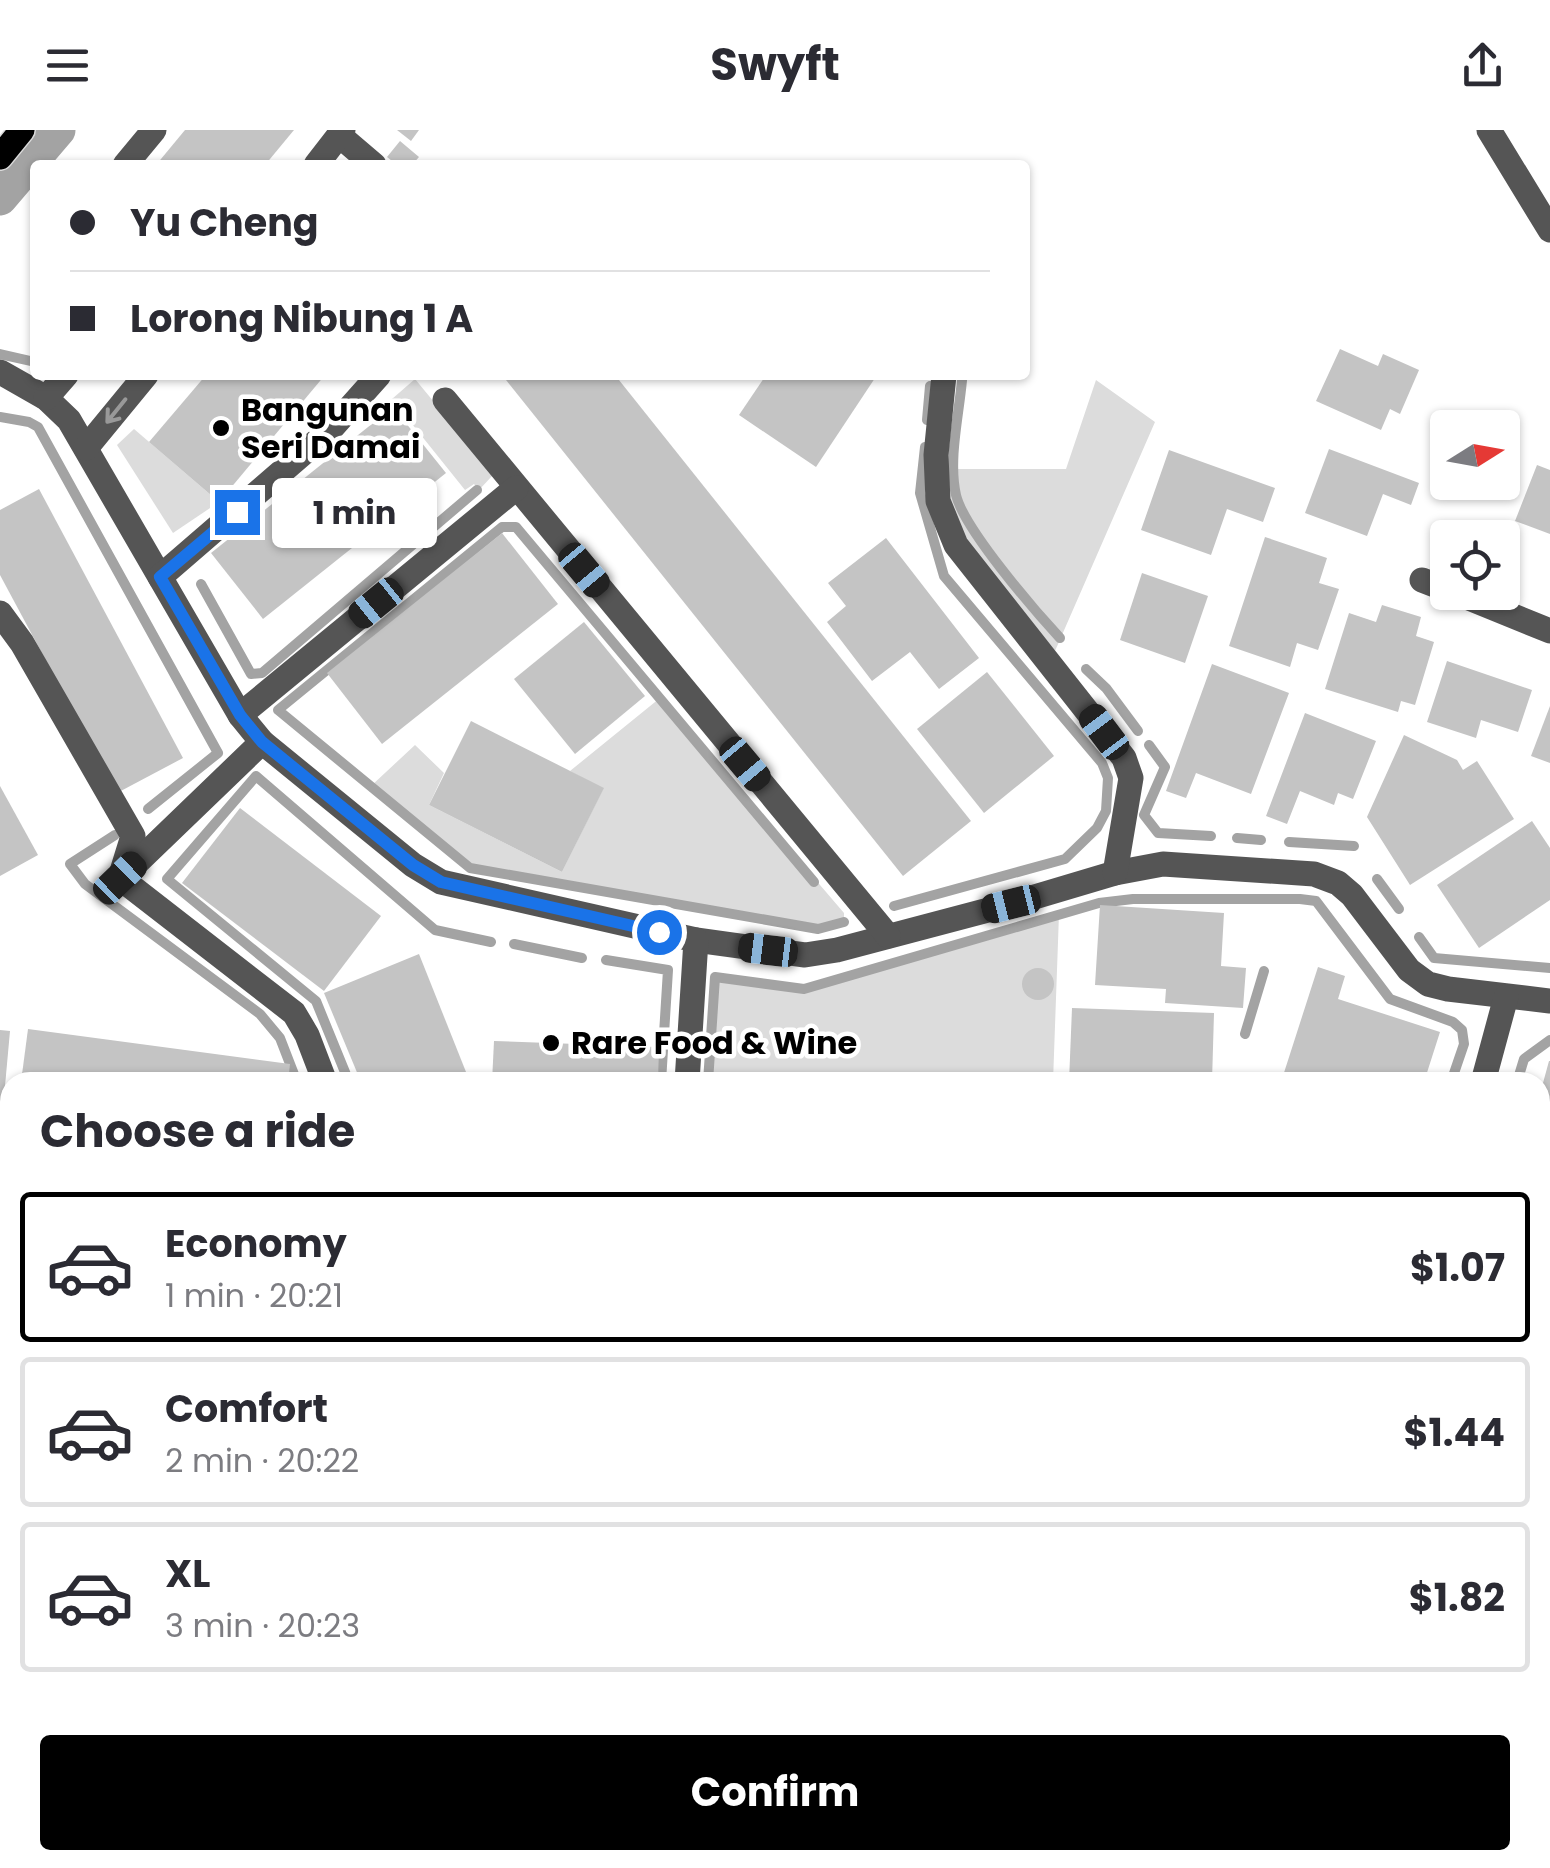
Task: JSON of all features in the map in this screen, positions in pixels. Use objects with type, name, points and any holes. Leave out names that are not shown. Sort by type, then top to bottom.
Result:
[{"type":"main road","points":[[0,157],[22,130]]},
{"type":"street","points":[[130,160],[154,130]]},
{"type":"street","points":[[1489,130],[1550,230]]},
{"type":"street","points":[[320,160],[341,133],[369,160]]},
{"type":"street","points":[[0,372],[46,398],[69,420],[240,715],[262,742],[413,865],[441,882],[696,940],[804,955],[1011,904],[1115,872],[1163,864],[1314,874],[1338,883],[1352,895],[1409,970],[1428,984],[1550,1001]]},
{"type":"street","points":[[46,398],[62,380]]},
{"type":"street","points":[[86,448],[141,380]]},
{"type":"street","points":[[160,577],[330,430],[375,380]]},
{"type":"street","points":[[944,380],[936,456],[938,501],[956,544],[1124,758],[1131,778],[1115,872]]},
{"type":"street","points":[[445,400],[888,936]]},
{"type":"street","points":[[240,715],[516,488]]},
{"type":"street","points":[[1422,580],[1430,583]]},
{"type":"street","points":[[1498,610],[1550,631]]},
{"type":"street","points":[[0,613],[22,644],[133,836],[122,873]]},
{"type":"street","points":[[122,873],[262,742]]},
{"type":"street","points":[[122,873],[294,1013],[321,1072]]},
{"type":"street","points":[[688,1072],[696,940]]},
{"type":"street","points":[[1486,1072],[1506,997]]},
{"type":"shaded area","points":[[416,380],[492,476],[479,490],[474,484],[465,490],[392,399]]},
{"type":"shaded area","points":[[1096,380],[1155,422],[1055,651],[964,540],[947,499],[946,469],[1066,469]]},
{"type":"shaded area","points":[[134,429],[219,502],[173,533],[117,445]]},
{"type":"shaded area","points":[[660,698],[844,913],[844,922],[818,929],[470,868],[371,786],[415,745],[444,773],[429,805],[562,872],[603,789],[570,771]]},
{"type":"shaded area","points":[[1059,914],[1053,1072],[709,1072],[715,977],[804,989]]},
{"type":"building","points":[[185,130],[294,130],[269,160],[160,160]]},
{"type":"building","points":[[397,130],[419,130],[411,141]]},
{"type":"building","points":[[400,141],[419,157],[391,160],[387,157]]},
{"type":"building","points":[[1340,349],[1378,366],[1383,354],[1419,370],[1400,414],[1390,409],[1381,430],[1316,401]]},
{"type":"building","name":"Bangunan Seri Damai","points":[[202,380],[321,380],[219,502],[149,442]]},
{"type":"building","points":[[506,380],[619,380],[971,821],[903,876]]},
{"type":"building","points":[[763,380],[874,380],[816,467],[739,415]]},
{"type":"building","points":[[393,407],[446,473],[263,619],[211,553]]},
{"type":"building","points":[[1329,449],[1419,483],[1411,505],[1383,494],[1367,536],[1305,513]]},
{"type":"building","points":[[1169,450],[1275,488],[1263,522],[1227,509],[1211,555],[1141,530]]},
{"type":"building","points":[[1537,465],[1550,470],[1550,534],[1515,520]]},
{"type":"building","points":[[39,489],[183,758],[117,793],[0,575],[0,510]]},
{"type":"building","points":[[502,533],[558,604],[382,744],[327,673]]},
{"type":"building","points":[[1265,537],[1327,558],[1319,583],[1339,589],[1318,650],[1297,643],[1290,667],[1229,646]]},
{"type":"building","points":[[886,538],[979,658],[939,689],[910,652],[872,681],[827,622],[846,606],[828,583]]},
{"type":"building","points":[[1142,573],[1208,596],[1185,663],[1120,640]]},
{"type":"building","points":[[1382,605],[1421,617],[1416,636],[1434,642],[1415,705],[1401,701],[1398,712],[1325,689],[1349,613],[1376,622]]},
{"type":"building","points":[[584,622],[645,696],[575,754],[514,679]]},
{"type":"building","points":[[1447,661],[1532,690],[1518,732],[1481,720],[1476,738],[1427,722]]},
{"type":"building","points":[[1212,664],[1289,693],[1251,794],[1196,773],[1186,798],[1166,791]]},
{"type":"building","points":[[987,672],[1054,756],[984,813],[917,729]]},
{"type":"building","points":[[1550,706],[1550,763],[1531,756]]},
{"type":"building","points":[[1305,713],[1376,741],[1353,799],[1338,793],[1334,805],[1300,791],[1287,824],[1266,816]]},
{"type":"building","points":[[471,721],[604,788],[562,872],[429,805]]},
{"type":"building","points":[[1404,735],[1457,760],[1463,770],[1477,761],[1514,819],[1410,885],[1367,817]]},
{"type":"building","points":[[0,786],[38,855],[0,876]]},
{"type":"building","points":[[240,808],[381,916],[324,991],[182,883]]},
{"type":"building","points":[[1532,821],[1550,848],[1550,900],[1479,948],[1437,885]]},
{"type":"building","points":[[1100,905],[1224,913],[1221,966],[1246,968],[1243,1008],[1165,1003],[1166,989],[1095,985]]},
{"type":"building","points":[[419,954],[466,1072],[357,1072],[324,993]]},
{"type":"building","points":[[1318,967],[1345,976],[1338,999],[1440,1032],[1427,1072],[1284,1072]]},
{"type":"building","points":[[1038,968],[1049,973],[1054,984],[1049,995],[1038,1000],[1027,995],[1022,984],[1027,973]]},
{"type":"building","points":[[1072,1008],[1214,1013],[1212,1072],[1069,1072]]},
{"type":"building","points":[[28,1029],[290,1064],[289,1072],[22,1072]]},
{"type":"building","points":[[0,1030],[10,1031],[6,1072],[0,1072]]},
{"type":"building","points":[[494,1041],[659,1047],[658,1072],[492,1072]]},
{"type":"waterway","points":[[32,160],[58,130]]},
{"type":"waterway","points":[[0,198],[30,163]]},
{"type":"waterway","points":[[0,354],[30,361]]},
{"type":"waterway","points":[[962,380],[954,452],[956,495],[986,548],[1060,638]]},
{"type":"waterway","points":[[927,420],[930,386]]},
{"type":"waterway","points":[[0,417],[38,427],[218,753],[148,809]]},
{"type":"waterway","points":[[894,906],[1065,859],[1097,828],[1106,811],[1108,778],[1102,763],[944,576],[920,493],[925,447]]},
{"type":"waterway","points":[[201,584],[251,674],[262,673],[477,490]]},
{"type":"waterway","points":[[814,882],[516,527],[502,527],[278,710],[470,868],[818,929],[844,922]]},
{"type":"waterway","points":[[1086,669],[1106,688],[1138,731]]},
{"type":"waterway","points":[[1149,745],[1165,767],[1144,815],[1158,833],[1211,836]]},
{"type":"waterway","points":[[345,1072],[316,1001],[167,879],[256,776],[435,930],[491,942]]},
{"type":"waterway","points":[[115,835],[70,864],[85,884],[260,1014],[280,1038],[293,1072]]},
{"type":"waterway","points":[[1237,838],[1261,840]]},
{"type":"waterway","points":[[1289,842],[1354,846]]},
{"type":"waterway","points":[[1377,879],[1399,909]]},
{"type":"waterway","points":[[709,1072],[715,977],[804,989],[1099,903],[1133,899],[1316,901],[1390,999],[1453,1022],[1462,1030],[1464,1044],[1454,1072]]},
{"type":"waterway","points":[[1419,937],[1434,958],[1550,968]]},
{"type":"waterway","points":[[514,944],[582,958]]},
{"type":"waterway","points":[[606,960],[668,970],[662,1072]]},
{"type":"waterway","points":[[1245,1034],[1264,971]]},
{"type":"waterway","points":[[1520,1072],[1524,1059],[1550,1040]]},
{"type":"place","name":"Bangunan Seri Damai","points":[[221,428]]},
{"type":"place","name":"Rare Food & Wine","points":[[551,1043]]},
{"type":"route","points":[[237,512],[160,577],[240,715],[262,742],[413,865],[441,882],[659,932]]}]
